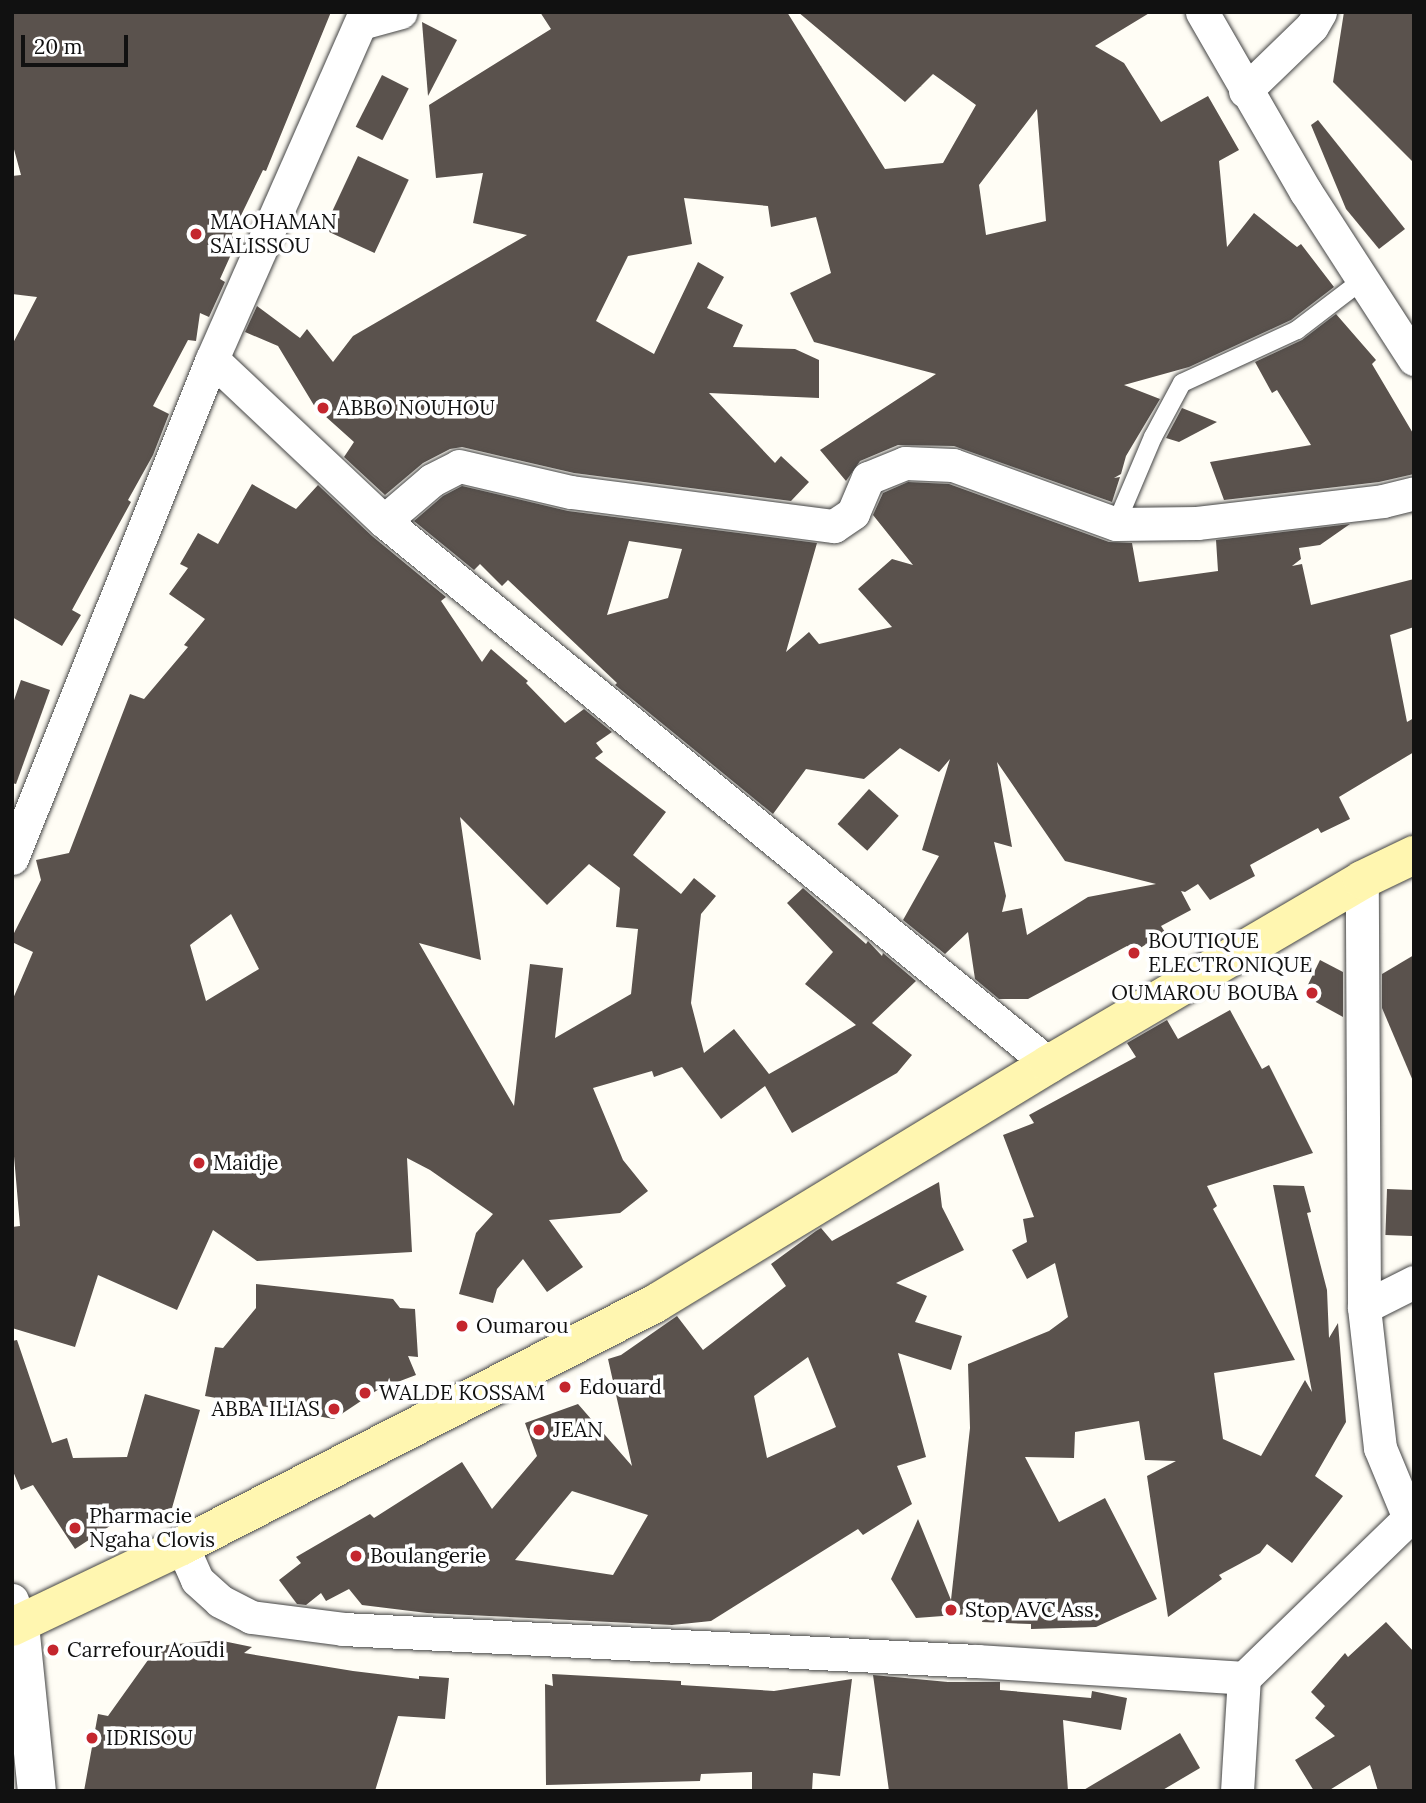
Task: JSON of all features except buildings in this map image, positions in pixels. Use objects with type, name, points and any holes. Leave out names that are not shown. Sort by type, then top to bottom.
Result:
[{"type":"main road","points":[[15,1617],[182,1546],[656,1303],[1049,1064],[1362,880],[1414,855]]},
{"type":"street","points":[[12,858],[212,359],[363,17],[401,12]]},
{"type":"street","points":[[1202,12],[1245,91],[1361,281],[1414,359]]},
{"type":"street","points":[[1245,91],[1312,26],[1320,12]]},
{"type":"street","points":[[212,359],[384,521],[1049,1064]]},
{"type":"street","points":[[384,521],[432,480],[459,466],[571,492],[834,526],[853,513],[868,478],[905,463],[953,465],[1116,524],[1197,523],[1383,501],[1414,493]]},
{"type":"street","points":[[1237,1791],[1244,1678],[1411,1521],[1380,1448],[1364,1307],[1362,880]]},
{"type":"street","points":[[1364,1307],[1414,1282]]},
{"type":"street","points":[[182,1546],[197,1580],[220,1601],[251,1617],[343,1629],[977,1661],[1244,1678]]},
{"type":"street","points":[[15,1617],[37,1791]]},
{"type":"lane","points":[[1116,524],[1153,437],[1182,383],[1297,330],[1361,281]]},
{"type":"place","name":"MAOHAMAN SALISSOU","points":[[196,234]]},
{"type":"place","name":"ABBO NOUHOU","points":[[323,408]]},
{"type":"place","name":"BOUTIQUE ELECTRONIQUE","points":[[1134,953]]},
{"type":"place","name":"OUMAROU BOUBA","points":[[1312,993]]},
{"type":"place","name":"Maidje","points":[[199,1163]]},
{"type":"place","name":"Oumarou","points":[[462,1326]]},
{"type":"place","name":"Edouard","points":[[565,1387]]},
{"type":"place","name":"WALDE KOSSAM","points":[[365,1393]]},
{"type":"place","name":"ABBA ILIAS","points":[[334,1409]]},
{"type":"place","name":"JEAN","points":[[539,1430]]},
{"type":"place","name":"Pharmacie Ngaha Clovis","points":[[75,1528]]},
{"type":"place","name":"Boulangerie","points":[[356,1556]]},
{"type":"place","name":"Stop AVC Ass.","points":[[951,1610]]},
{"type":"place","name":"Carrefour Aoudi","points":[[53,1650]]},
{"type":"place","name":"IDRISOU","points":[[92,1738]]}]
